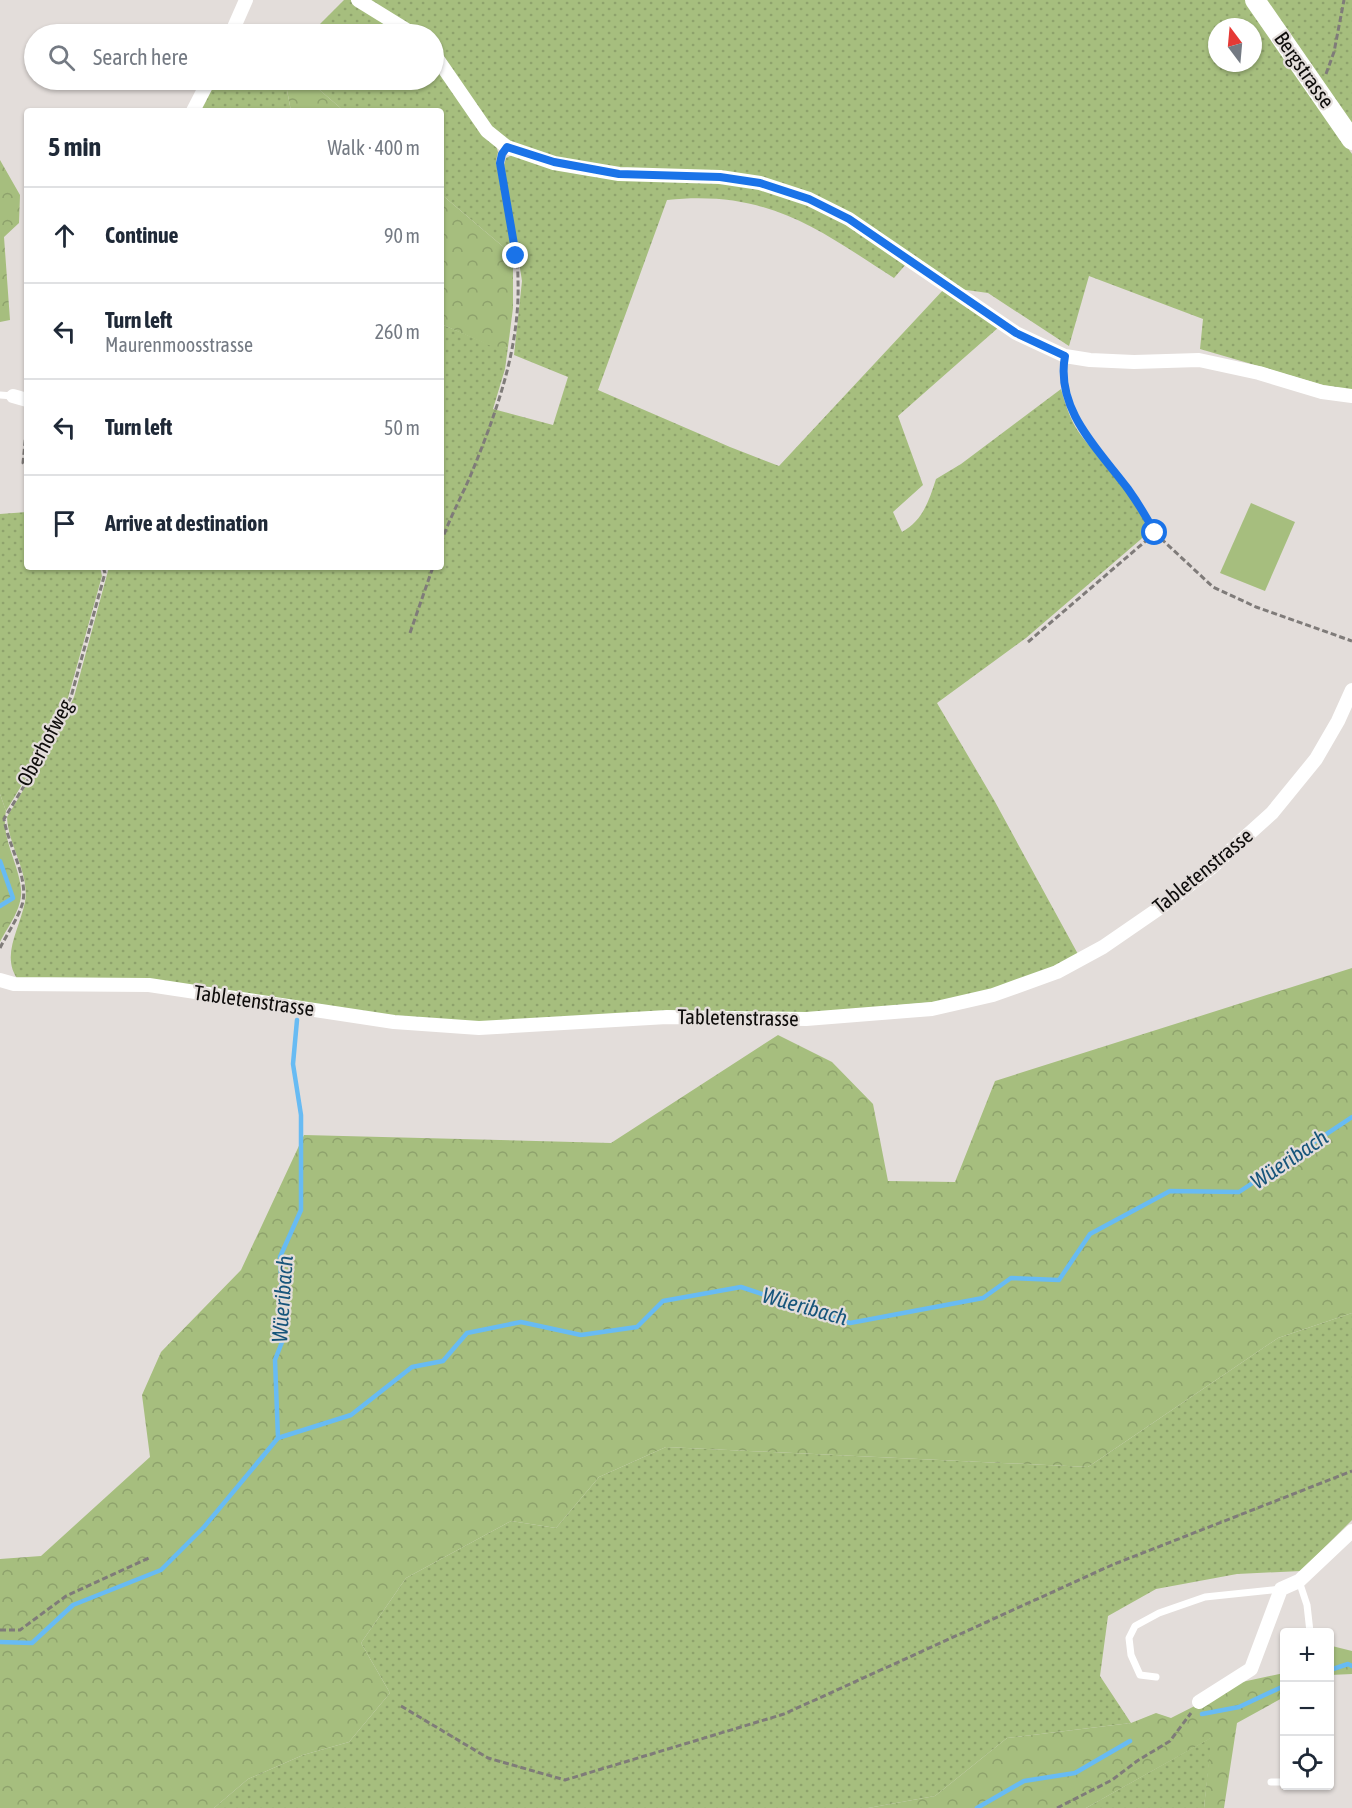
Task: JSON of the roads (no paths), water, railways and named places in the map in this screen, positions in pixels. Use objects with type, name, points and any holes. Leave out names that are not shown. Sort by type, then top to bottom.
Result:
[{"type":"street","points":[[235,24],[246,0]]},
{"type":"street","points":[[358,0],[397,24]]},
{"type":"street","name":"Bergstrasse","points":[[1255,0],[1352,140]]},
{"type":"street","points":[[444,69],[487,131],[507,147],[554,162],[619,174],[720,177],[760,183],[809,199],[849,219],[1016,333],[1065,356],[1090,360],[1134,362],[1199,360],[1259,373],[1322,392],[1352,396]]},
{"type":"street","points":[[195,108],[204,90]]},
{"type":"street","name":"Tabletenstrasse","points":[[0,980],[14,984],[149,986],[394,1022],[479,1028],[667,1017],[806,1019],[932,1009],[993,995],[1057,972],[1103,947],[1164,905],[1211,868],[1272,813],[1316,759],[1338,721],[1352,690]]},
{"type":"street","points":[[1199,1702],[1251,1669],[1281,1589],[1299,1581],[1352,1531]]},
{"type":"lane","points":[[1299,1581],[1308,1605],[1310,1628]]},
{"type":"lane","points":[[1156,1677],[1140,1674],[1131,1654],[1129,1638],[1135,1626],[1159,1613],[1205,1597],[1281,1589]]},
{"type":"lane","points":[[1271,1782],[1280,1782]]},
{"type":"waterway","points":[[0,861],[13,898],[0,906]]},
{"type":"waterway","name":"Wüeribach","points":[[278,1438],[275,1360],[284,1337],[280,1257],[301,1210],[301,1115],[293,1064],[297,1020]]},
{"type":"waterway","name":"Wüeribach","points":[[0,1642],[32,1643],[73,1605],[161,1570],[204,1527],[278,1438],[351,1415],[412,1367],[443,1361],[467,1333],[521,1322],[581,1335],[637,1327],[663,1301],[741,1287],[850,1323],[983,1298],[1011,1278],[1059,1280],[1090,1234],[1170,1191],[1239,1192],[1352,1117]]},
{"type":"waterway","points":[[1334,1669],[1348,1664],[1352,1666]]},
{"type":"waterway","points":[[1202,1714],[1239,1707],[1280,1688]]},
{"type":"waterway","points":[[977,1808],[1024,1781],[1075,1773],[1130,1741]]}]
